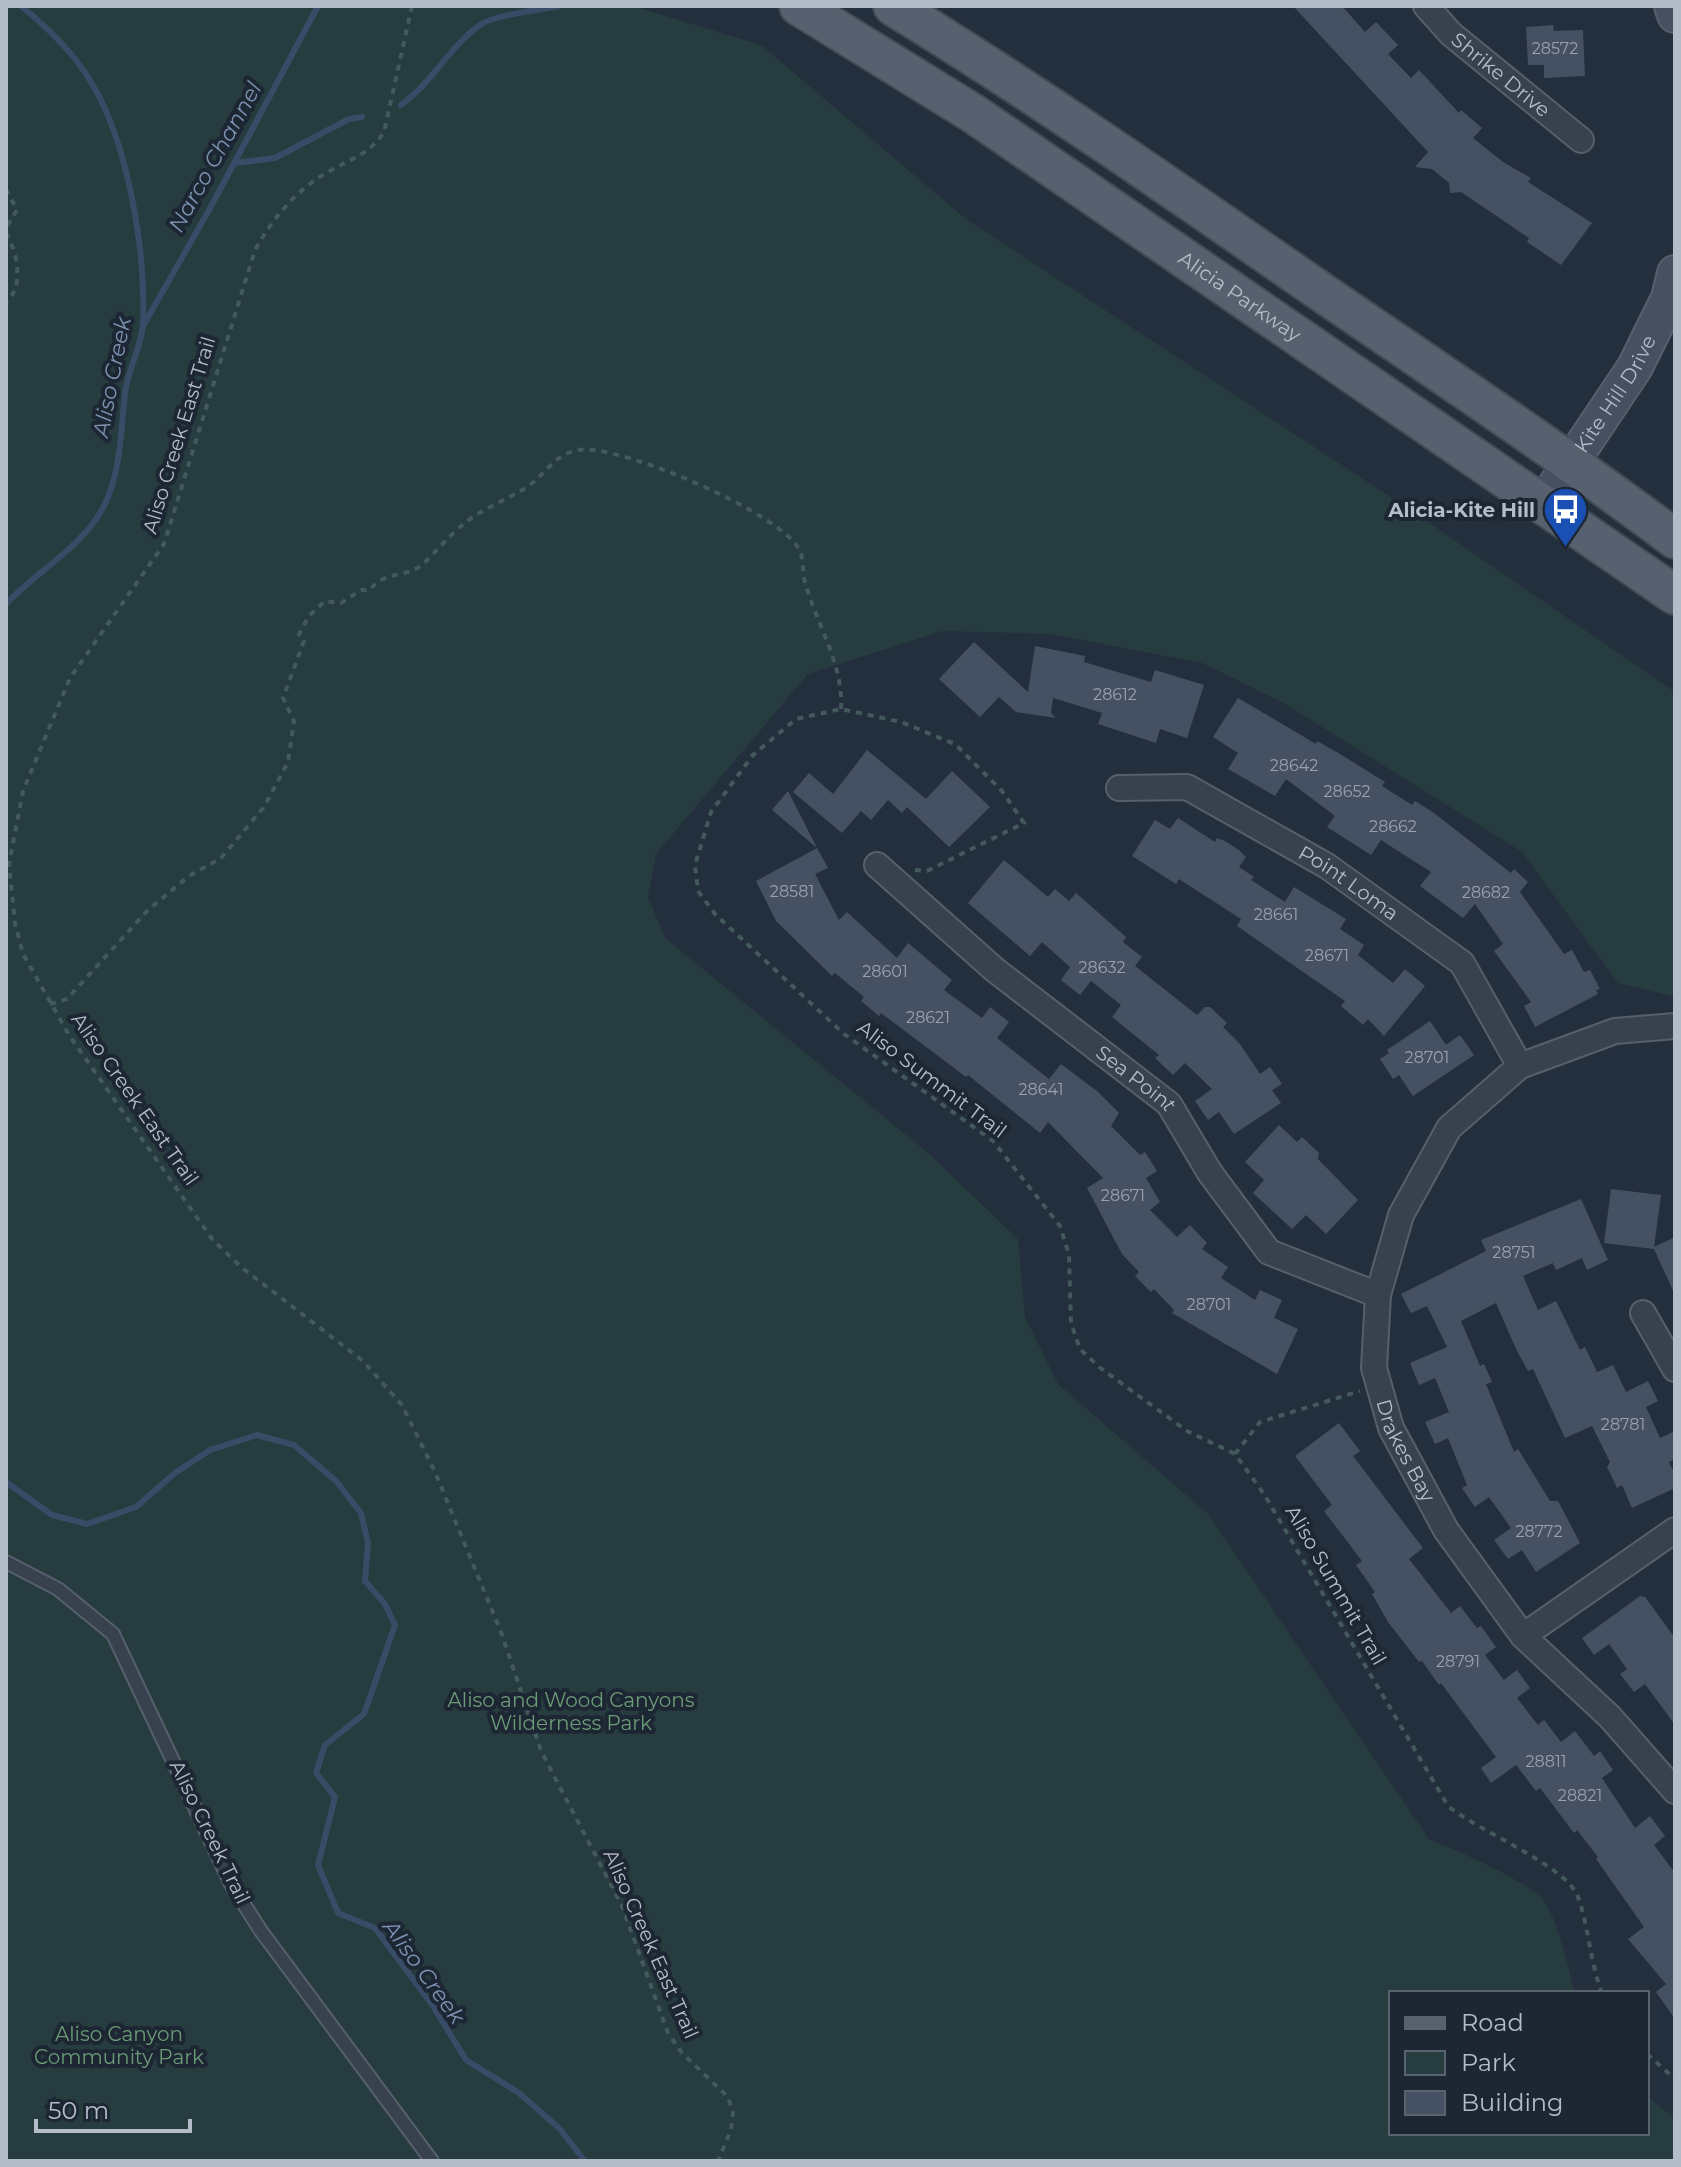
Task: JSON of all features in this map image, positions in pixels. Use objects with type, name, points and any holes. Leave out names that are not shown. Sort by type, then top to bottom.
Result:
[{"type":"main road","name":"Alicia Parkway","points":[[799,6],[974,114],[1675,595]]},
{"type":"main road","points":[[893,6],[1002,73],[1570,462],[1675,539]]},
{"type":"street","name":"Shrike Drive","points":[[1426,6],[1451,34],[1581,140]]},
{"type":"street","points":[[1672,6],[1675,15]]},
{"type":"street","name":"Kite Hill Drive","points":[[1542,506],[1635,367],[1669,298],[1675,273]]},
{"type":"street","name":"Point Loma","points":[[1119,788],[1187,787],[1327,866],[1462,963],[1520,1066]]},
{"type":"street","name":"Sea Point","points":[[877,865],[995,970],[1169,1104],[1210,1173],[1269,1252],[1378,1295]]},
{"type":"street","points":[[1520,1066],[1615,1031],[1675,1026]]},
{"type":"street","name":"Drakes Bay","points":[[1520,1066],[1449,1128],[1401,1215],[1378,1295],[1374,1368],[1391,1428],[1446,1530],[1523,1636],[1610,1717],[1675,1791]]},
{"type":"street","points":[[1643,1313],[1675,1369]]},
{"type":"street","points":[[1523,1636],[1675,1530]]},
{"type":"lane","name":"Aliso Creek Trail","points":[[6,1562],[58,1589],[113,1634],[231,1884],[261,1931],[432,2161]]},
{"type":"path","name":"Aliso Creek East Trail","points":[[412,6],[384,132],[371,149],[311,183],[266,231],[243,282],[164,544],[70,678],[28,778],[14,825],[10,893],[23,954],[50,1004],[101,1083],[222,1251],[363,1361],[402,1405],[435,1472],[501,1632],[541,1751],[622,1906],[668,2033],[682,2053],[728,2097],[733,2113],[731,2130],[718,2161]]},
{"type":"path","points":[[6,189],[17,210],[6,231],[14,246],[17,278],[15,292],[6,302]]},
{"type":"path","points":[[50,1004],[67,999],[168,893],[189,876],[221,858],[264,807],[288,762],[294,721],[283,698],[304,641],[299,634],[309,616],[325,601],[341,603],[361,590],[370,590],[378,580],[421,566],[431,553],[474,516],[531,484],[555,459],[580,449],[650,463],[764,518],[800,550],[805,583],[823,624],[843,690],[841,709]]},
{"type":"path","name":"Aliso Summit Trail","points":[[877,865],[927,871],[1024,823],[1002,791],[955,744],[901,722],[841,709],[796,719],[753,755],[711,812],[695,865],[698,891],[715,914],[844,1034],[993,1141],[1060,1226],[1069,1255],[1071,1323],[1080,1349],[1099,1367],[1187,1431],[1235,1454],[1264,1494],[1448,1806],[1470,1824],[1544,1863],[1577,1895],[1592,1967],[1601,1991]]},
{"type":"path","points":[[1235,1454],[1260,1422],[1379,1386]]},
{"type":"path","points":[[1649,2056],[1675,2079]]},
{"type":"green space","name":"Aliso and Wood Canyons Wilderness Park","points":[[6,6],[633,6],[761,45],[966,219],[1409,509],[1675,692],[1675,997],[1618,983],[1522,852],[1282,702],[1202,663],[1051,634],[942,631],[808,674],[656,854],[648,897],[665,938],[927,1152],[1018,1239],[1025,1317],[1058,1384],[1208,1514],[1429,1839],[1523,1884],[1549,1909],[1574,1991],[1389,1991],[1389,2135],[1649,2135],[1649,2098],[1675,2119],[1675,2161],[6,2161]]},
{"type":"building","points":[[1293,6],[1342,6],[1365,32],[1376,22],[1398,45],[1388,54],[1411,78],[1419,70],[1459,113],[1461,110],[1482,128],[1473,138],[1503,162],[1531,178],[1528,182],[1592,223],[1561,265],[1527,242],[1529,238],[1461,192],[1450,193],[1449,183],[1432,169],[1415,167],[1428,152]]},
{"type":"building","points":[[1553,25],[1554,31],[1583,30],[1585,76],[1544,78],[1544,65],[1528,65],[1526,27]]},
{"type":"building","points":[[974,642],[1028,692],[1035,646],[1085,656],[1084,662],[1151,682],[1155,670],[1204,685],[1187,738],[1160,729],[1156,743],[1098,724],[1102,713],[1053,698],[1051,713],[1056,718],[1016,712],[999,697],[980,717],[939,679]]},
{"type":"building","points":[[1238,698],[1316,744],[1317,741],[1340,754],[1385,782],[1382,786],[1412,805],[1415,801],[1434,813],[1511,873],[1514,869],[1528,882],[1520,892],[1564,954],[1572,950],[1584,972],[1590,970],[1600,989],[1596,990],[1598,994],[1535,1027],[1524,1006],[1531,1002],[1494,951],[1503,944],[1475,904],[1463,918],[1420,886],[1431,872],[1381,840],[1371,855],[1327,827],[1335,816],[1286,779],[1275,796],[1228,769],[1238,753],[1213,737]]},
{"type":"building","points":[[867,750],[926,799],[952,771],[990,807],[949,847],[907,807],[902,813],[888,800],[871,820],[861,811],[842,833],[793,792],[809,773],[833,794]]},
{"type":"building","points":[[788,791],[817,848],[772,810]]},
{"type":"building","points":[[1178,818],[1215,842],[1217,838],[1239,850],[1246,857],[1239,867],[1254,877],[1251,880],[1285,902],[1294,887],[1346,919],[1340,929],[1364,945],[1358,955],[1393,983],[1405,969],[1425,986],[1384,1036],[1368,1019],[1363,1025],[1341,1006],[1345,1001],[1237,926],[1241,919],[1179,879],[1176,884],[1132,856],[1155,820],[1170,829]]},
{"type":"building","points":[[817,848],[828,868],[815,874],[839,920],[847,912],[897,958],[908,943],[952,980],[944,990],[982,1018],[990,1007],[1009,1022],[997,1038],[1049,1079],[1061,1064],[1097,1091],[1119,1113],[1111,1126],[1140,1155],[1145,1152],[1157,1171],[1146,1178],[1160,1202],[1150,1210],[1177,1237],[1190,1225],[1207,1243],[1202,1249],[1228,1267],[1221,1278],[1255,1300],[1260,1290],[1282,1300],[1274,1318],[1298,1329],[1277,1374],[1172,1313],[1174,1310],[1154,1289],[1151,1292],[1135,1276],[1139,1272],[1122,1254],[1087,1188],[1103,1178],[1048,1122],[1040,1133],[968,1075],[966,1077],[881,1013],[879,1016],[861,1001],[864,997],[835,973],[832,976],[776,921],[756,881]]},
{"type":"building","points":[[1004,860],[1048,897],[1055,889],[1069,901],[1076,893],[1126,937],[1123,942],[1142,957],[1135,966],[1197,1015],[1205,1007],[1210,1007],[1227,1023],[1223,1027],[1240,1044],[1260,1074],[1270,1067],[1282,1084],[1272,1090],[1281,1103],[1234,1134],[1219,1112],[1208,1120],[1195,1101],[1212,1089],[1185,1063],[1173,1075],[1155,1058],[1159,1055],[1112,1017],[1121,1005],[1091,981],[1080,995],[1061,980],[1070,967],[1042,942],[1030,956],[968,903]]},
{"type":"building","points":[[1430,1021],[1446,1045],[1460,1035],[1474,1055],[1413,1096],[1399,1075],[1393,1079],[1380,1059],[1389,1053],[1387,1050]]},
{"type":"building","points":[[1279,1125],[1297,1142],[1302,1137],[1319,1153],[1318,1159],[1358,1200],[1326,1234],[1306,1215],[1292,1229],[1253,1193],[1264,1180],[1245,1162]]},
{"type":"building","points":[[1611,1189],[1661,1195],[1654,1247],[1675,1237],[1675,1295],[1654,1249],[1604,1243]]},
{"type":"building","points":[[1581,1199],[1608,1260],[1587,1270],[1582,1258],[1556,1270],[1553,1263],[1523,1276],[1538,1310],[1556,1301],[1580,1350],[1585,1347],[1597,1372],[1613,1365],[1626,1392],[1648,1381],[1658,1401],[1646,1407],[1660,1438],[1675,1431],[1675,1459],[1669,1462],[1675,1475],[1675,1488],[1632,1508],[1622,1485],[1617,1488],[1607,1467],[1610,1462],[1592,1426],[1565,1438],[1533,1369],[1528,1371],[1517,1351],[1496,1303],[1461,1321],[1480,1366],[1484,1364],[1492,1382],[1486,1384],[1514,1452],[1518,1449],[1550,1501],[1558,1501],[1580,1543],[1536,1572],[1522,1550],[1508,1559],[1494,1540],[1511,1528],[1489,1497],[1475,1507],[1462,1488],[1467,1485],[1448,1438],[1435,1444],[1425,1422],[1449,1412],[1435,1378],[1419,1385],[1410,1363],[1447,1347],[1427,1306],[1411,1313],[1401,1294],[1486,1251],[1481,1240]]},
{"type":"building","points":[[1339,1423],[1360,1451],[1353,1456],[1423,1548],[1409,1559],[1451,1613],[1460,1606],[1477,1628],[1481,1626],[1496,1647],[1485,1655],[1504,1680],[1517,1670],[1530,1688],[1517,1698],[1538,1725],[1544,1720],[1561,1742],[1575,1731],[1594,1756],[1600,1751],[1613,1770],[1602,1778],[1635,1828],[1650,1816],[1665,1836],[1654,1845],[1675,1873],[1675,2019],[1656,1992],[1666,1984],[1628,1939],[1644,1927],[1596,1859],[1598,1857],[1577,1830],[1574,1833],[1540,1788],[1536,1791],[1516,1765],[1491,1783],[1481,1768],[1496,1757],[1441,1683],[1439,1685],[1422,1661],[1419,1662],[1388,1622],[1372,1594],[1375,1592],[1356,1565],[1362,1561],[1324,1511],[1332,1505],[1295,1456]]},
{"type":"building","points":[[1640,1596],[1645,1597],[1675,1638],[1675,1725],[1645,1684],[1634,1692],[1620,1674],[1627,1669],[1609,1644],[1594,1655],[1582,1638]]},
{"type":"waterway","name":"Aliso Creek","points":[[6,604],[72,546],[104,506],[117,465],[127,384],[143,323],[138,231],[125,166],[115,135],[104,107],[77,61],[21,6]]},
{"type":"waterway","name":"Narco Channel","points":[[143,326],[318,6]]},
{"type":"waterway","points":[[401,105],[480,25],[506,16],[559,6]]},
{"type":"waterway","points":[[235,163],[275,158],[349,119],[362,117]]},
{"type":"waterway","name":"Aliso Creek","points":[[6,1482],[52,1515],[87,1524],[136,1507],[175,1473],[210,1450],[257,1435],[294,1445],[336,1481],[361,1513],[368,1543],[365,1581],[385,1604],[395,1625],[364,1714],[325,1745],[316,1773],[335,1797],[318,1865],[338,1913],[375,1928],[433,2006],[466,2060],[519,2093],[559,2128],[585,2161]]},
{"type":"place","name":"Alicia-Kite Hill","points":[[1566,549]]},
{"type":"park label","name":"Aliso Canyon Community Park","points":[[119,2046]]}]
